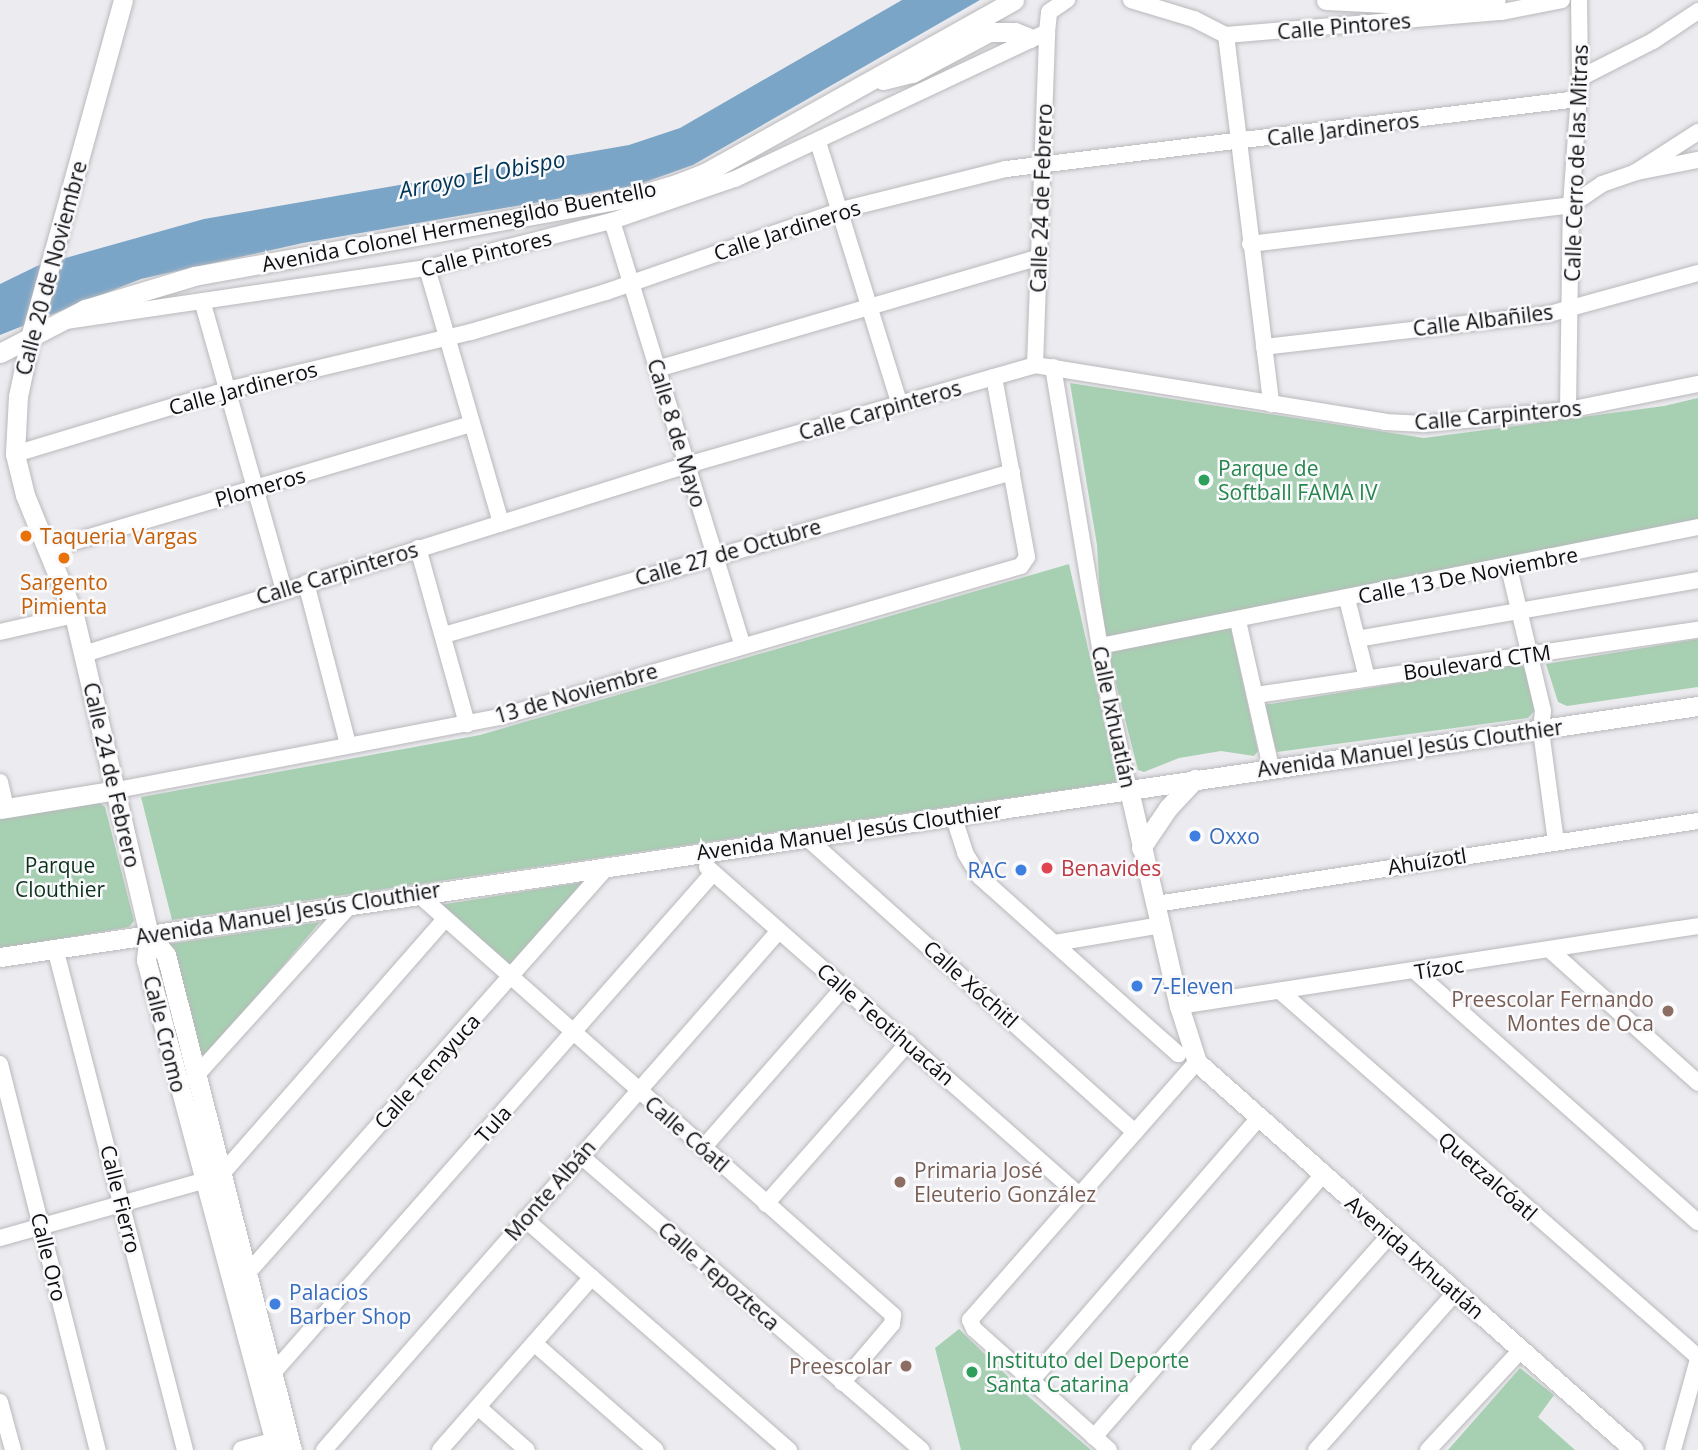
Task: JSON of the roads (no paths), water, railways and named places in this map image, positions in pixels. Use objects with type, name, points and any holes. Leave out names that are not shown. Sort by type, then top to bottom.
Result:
[{"type":"street","name":"Calle 20 de Noviembre","points":[[74,615],[25,495],[15,454],[9,393],[31,335],[123,0]]},
{"type":"street","name":"Avenida Colonel Hermenegildo Buentello","points":[[0,353],[54,322],[118,296],[194,276],[629,198],[676,184],[705,173],[1014,0]]},
{"type":"street","points":[[871,80],[912,73],[989,32],[1038,35],[1049,12],[1067,0]]},
{"type":"street","points":[[1131,0],[1194,19],[1226,35],[1271,404]]},
{"type":"street","points":[[1326,0],[1447,6],[1496,0]]},
{"type":"street","name":"Calle Pintores","points":[[1226,35],[1502,12],[1562,0]]},
{"type":"street","name":"Calle Cerro de las Mitras","points":[[1568,410],[1571,205],[1580,78],[1579,0]]},
{"type":"street","points":[[1580,78],[1653,41],[1698,12]]},
{"type":"street","name":"Calle Pintores","points":[[54,322],[203,304],[427,268],[612,221],[735,179],[818,142],[1038,35]]},
{"type":"street","name":"Calle 24 de Febrero","points":[[1035,365],[1037,258],[1045,164],[1038,35]]},
{"type":"street","name":"Calle Jardineros","points":[[15,454],[227,390],[444,336],[632,282],[841,210],[1006,169],[1578,99]]},
{"type":"street","points":[[1636,172],[1698,132]]},
{"type":"street","points":[[818,142],[900,406]]},
{"type":"street","points":[[1250,244],[1571,205],[1602,184],[1636,172],[1698,160]]},
{"type":"street","name":"Calle 8 de Mayo","points":[[612,221],[742,644]]},
{"type":"street","points":[[657,369],[1037,258]]},
{"type":"street","points":[[427,268],[444,336],[501,523]]},
{"type":"street","name":"Calle Albañiles","points":[[1264,347],[1571,308],[1698,273]]},
{"type":"street","points":[[203,304],[284,590]]},
{"type":"street","name":"Calle Carpinteros","points":[[84,654],[687,466],[1035,365],[1271,404],[1424,424],[1568,410],[1698,384]]},
{"type":"street","name":"Calle Ixhuatlán","points":[[1054,367],[1100,646],[1129,790],[1179,1006],[1197,1062]]},
{"type":"street","points":[[994,377],[1012,472]]},
{"type":"street","name":"Plomeros","points":[[49,549],[470,424]]},
{"type":"street","name":"Calle 27 de Octubre","points":[[444,635],[715,555],[1012,472]]},
{"type":"street","name":"13 de Noviembre","points":[[117,790],[348,744],[467,724],[1027,563],[1012,472]]},
{"type":"street","name":"Calle 13 De Noviembre","points":[[1100,646],[1509,568],[1698,527]]},
{"type":"street","points":[[418,548],[467,724]]},
{"type":"street","points":[[1509,568],[1543,711],[1541,731],[1556,842]]},
{"type":"street","points":[[1357,639],[1698,580]]},
{"type":"street","points":[[306,583],[348,744]]},
{"type":"street","points":[[1347,599],[1367,678]]},
{"type":"street","points":[[0,632],[74,615]]},
{"type":"street","name":"Calle 24 de Febrero","points":[[74,615],[149,934]]},
{"type":"street","points":[[1238,621],[1271,766]]},
{"type":"street","name":"Boulevard CTM","points":[[1256,695],[1698,630]]},
{"type":"street","name":"Avenida Manuel Jesús Clouthier","points":[[0,957],[1129,790],[1271,766],[1541,731],[1698,706]]},
{"type":"street","points":[[1141,848],[1158,820],[1195,779]]},
{"type":"street","points":[[0,782],[3,809],[117,790]]},
{"type":"street","points":[[953,816],[980,877],[1178,1054]]},
{"type":"street","name":"Ahuízotl","points":[[1156,904],[1698,821]]},
{"type":"street","name":"Calle Xóchitl","points":[[806,837],[1135,1132]]},
{"type":"street","name":"Calle Teotihuacán","points":[[694,853],[778,932],[1078,1194]]},
{"type":"street","name":"Calle Tenayuca","points":[[246,1276],[608,866]]},
{"type":"street","name":"Tula","points":[[272,1374],[713,873]]},
{"type":"street","name":"Calle Cóatl","points":[[418,894],[444,920],[894,1317],[842,1383]]},
{"type":"street","points":[[194,1078],[351,904]]},
{"type":"street","points":[[0,1238],[123,1207],[211,1181],[444,920]]},
{"type":"street","points":[[1055,943],[1161,925]]},
{"type":"street","name":"Tízoc","points":[[1179,1006],[1416,972],[1698,926]]},
{"type":"street","name":"Monte Albán","points":[[324,1450],[636,1090],[778,932]]},
{"type":"street","name":"Calle Cromo","points":[[149,934],[166,955],[194,1078],[211,1181],[246,1276],[272,1374],[281,1447]]},
{"type":"street","name":"Calle Cromo","points":[[149,934],[146,960],[211,1181],[281,1447]]},
{"type":"street","name":"Calle Fierro","points":[[55,948],[185,1450]]},
{"type":"street","points":[[1550,950],[1698,1083]]},
{"type":"street","points":[[1416,972],[1698,1222]]},
{"type":"street","points":[[703,1148],[843,988]]},
{"type":"street","name":"Quetzalcóatl","points":[[1281,992],[1698,1358]]},
{"type":"street","points":[[766,1204],[908,1043]]},
{"type":"street","points":[[1109,1450],[970,1323],[1078,1194],[1197,1062]]},
{"type":"street","name":"Avenida Ixhuatlán","points":[[1197,1062],[1322,1176],[1634,1450]]},
{"type":"street","name":"Calle Oro","points":[[0,1064],[98,1450]]},
{"type":"street","points":[[1031,1381],[1258,1119]]},
{"type":"street","name":"Calle Tepozteca","points":[[581,1156],[922,1450]]},
{"type":"street","points":[[1094,1437],[1322,1176]]},
{"type":"street","points":[[525,1219],[789,1450]]},
{"type":"street","points":[[1199,1450],[1390,1235]]},
{"type":"street","points":[[440,1450],[592,1277]]},
{"type":"street","points":[[1316,1450],[1456,1292]]},
{"type":"street","points":[[534,1343],[656,1450]]},
{"type":"street","points":[[1428,1450],[1521,1350]]},
{"type":"street","points":[[1673,1450],[1698,1358]]},
{"type":"street","points":[[0,1402],[13,1450]]},
{"type":"street","points":[[478,1407],[527,1450]]},
{"type":"street","points":[[242,1450],[281,1447]]},
{"type":"water","name":"Arroyo El Obispo","points":[[902,0],[980,0],[693,165],[637,185],[303,243],[141,279],[0,335],[0,284],[37,266],[204,219],[629,145],[680,128]]},
{"type":"place","name":"Parque de Softball FAMA IV","points":[[1204,480]]},
{"type":"place","name":"Taqueria Vargas","points":[[26,536]]},
{"type":"place","name":"Sargento Pimienta","points":[[64,558]]},
{"type":"place","name":"Oxxo","points":[[1195,836]]},
{"type":"place","name":"Benavides","points":[[1047,868]]},
{"type":"place","name":"RAC","points":[[1021,870]]},
{"type":"place","name":"7-Eleven","points":[[1137,986]]},
{"type":"place","name":"Preescolar Fernando Montes de Oca","points":[[1668,1011]]},
{"type":"place","name":"Primaria José Eleuterio González","points":[[900,1182]]},
{"type":"place","name":"Palacios Barber Shop","points":[[275,1304]]},
{"type":"place","name":"Preescolar","points":[[906,1366]]},
{"type":"place","name":"Instituto del Deporte Santa Catarina","points":[[972,1372]]},
{"type":"park label","name":"Parque Clouthier","points":[[60,877]]}]
